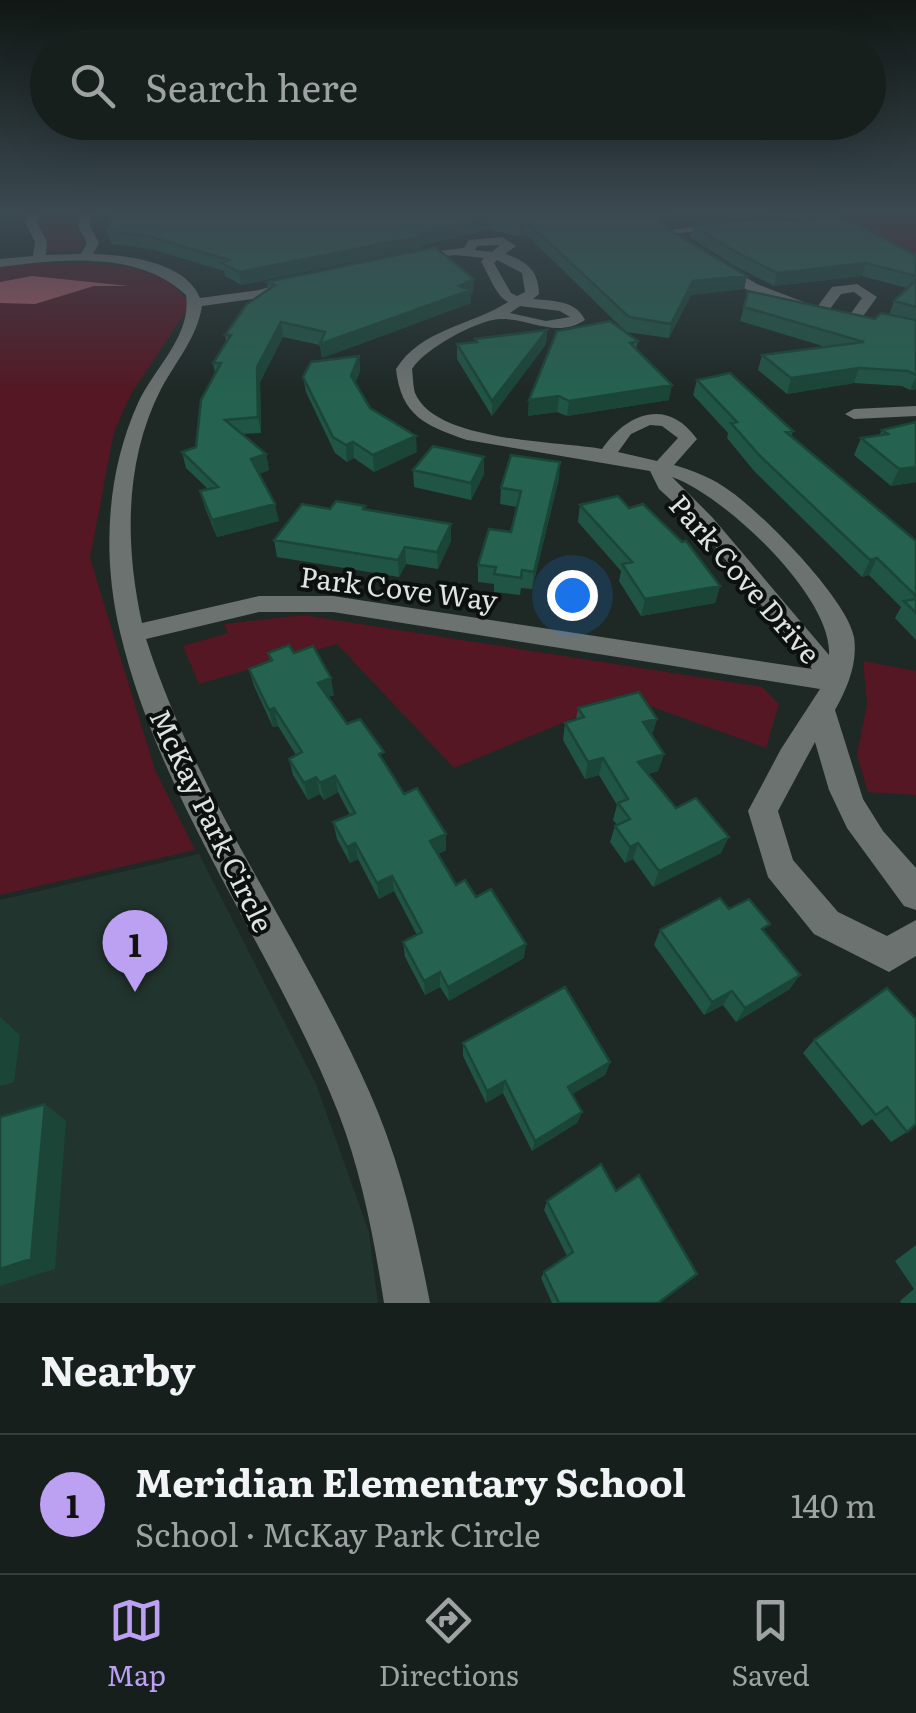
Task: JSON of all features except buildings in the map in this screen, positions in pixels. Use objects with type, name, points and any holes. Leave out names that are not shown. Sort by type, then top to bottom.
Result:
[{"type":"street","points":[[165,273],[187,286],[196,303],[260,294],[307,280]]},
{"type":"street","points":[[495,273],[506,294],[517,301],[563,307],[576,313],[578,320],[546,325],[497,314]]},
{"type":"street","points":[[517,301],[532,294],[533,282],[525,273]]},
{"type":"street","points":[[730,273],[752,287],[822,310],[873,319]]},
{"type":"street","points":[[822,310],[836,290],[857,288],[870,296],[856,316]]},
{"type":"street","name":"Park Cove Drive","points":[[517,301],[497,314],[431,341],[410,359],[403,381],[415,405],[440,424],[485,439],[606,456],[690,476],[746,514],[822,598],[840,628],[842,646],[837,682],[823,713],[796,748],[763,811],[779,867],[826,923],[890,955],[916,936]]},
{"type":"street","name":"McKay Park Circle","points":[[196,303],[191,322],[145,406],[128,460],[120,547],[132,634],[178,762],[356,1106],[384,1194],[407,1303]]},
{"type":"street","points":[[854,414],[916,411]]},
{"type":"street","name":"Park Cove Drive","points":[[606,456],[626,429],[646,420],[665,420],[682,428],[688,439],[659,470]]},
{"type":"street","name":"Park Cove Drive","points":[[659,470],[666,485],[705,521],[837,682]]},
{"type":"street","name":"Park Cove Way","points":[[132,634],[259,604],[333,604],[837,682]]},
{"type":"street","points":[[823,713],[830,756],[846,795],[866,833],[916,896]]},
{"type":"shaded area","points":[[0,273],[147,273],[174,286],[187,300],[187,310],[131,394],[114,432],[90,558],[155,770],[195,850],[0,895]]},
{"type":"shaded area","points":[[32,276],[129,286],[94,286],[35,304],[0,303],[0,282]]},
{"type":"shaded area","points":[[303,615],[762,687],[779,704],[766,748],[625,697],[454,768],[337,644],[199,684],[183,646],[228,633],[224,624]]},
{"type":"shaded area","points":[[863,661],[916,671],[916,795],[868,792],[857,755],[867,704]]},
{"type":"shaded area","points":[[199,854],[316,1084],[369,1232],[378,1303],[0,1303],[0,900]]},
{"type":"place","name":"Meridian Elementary School","points":[[135,992]]}]
